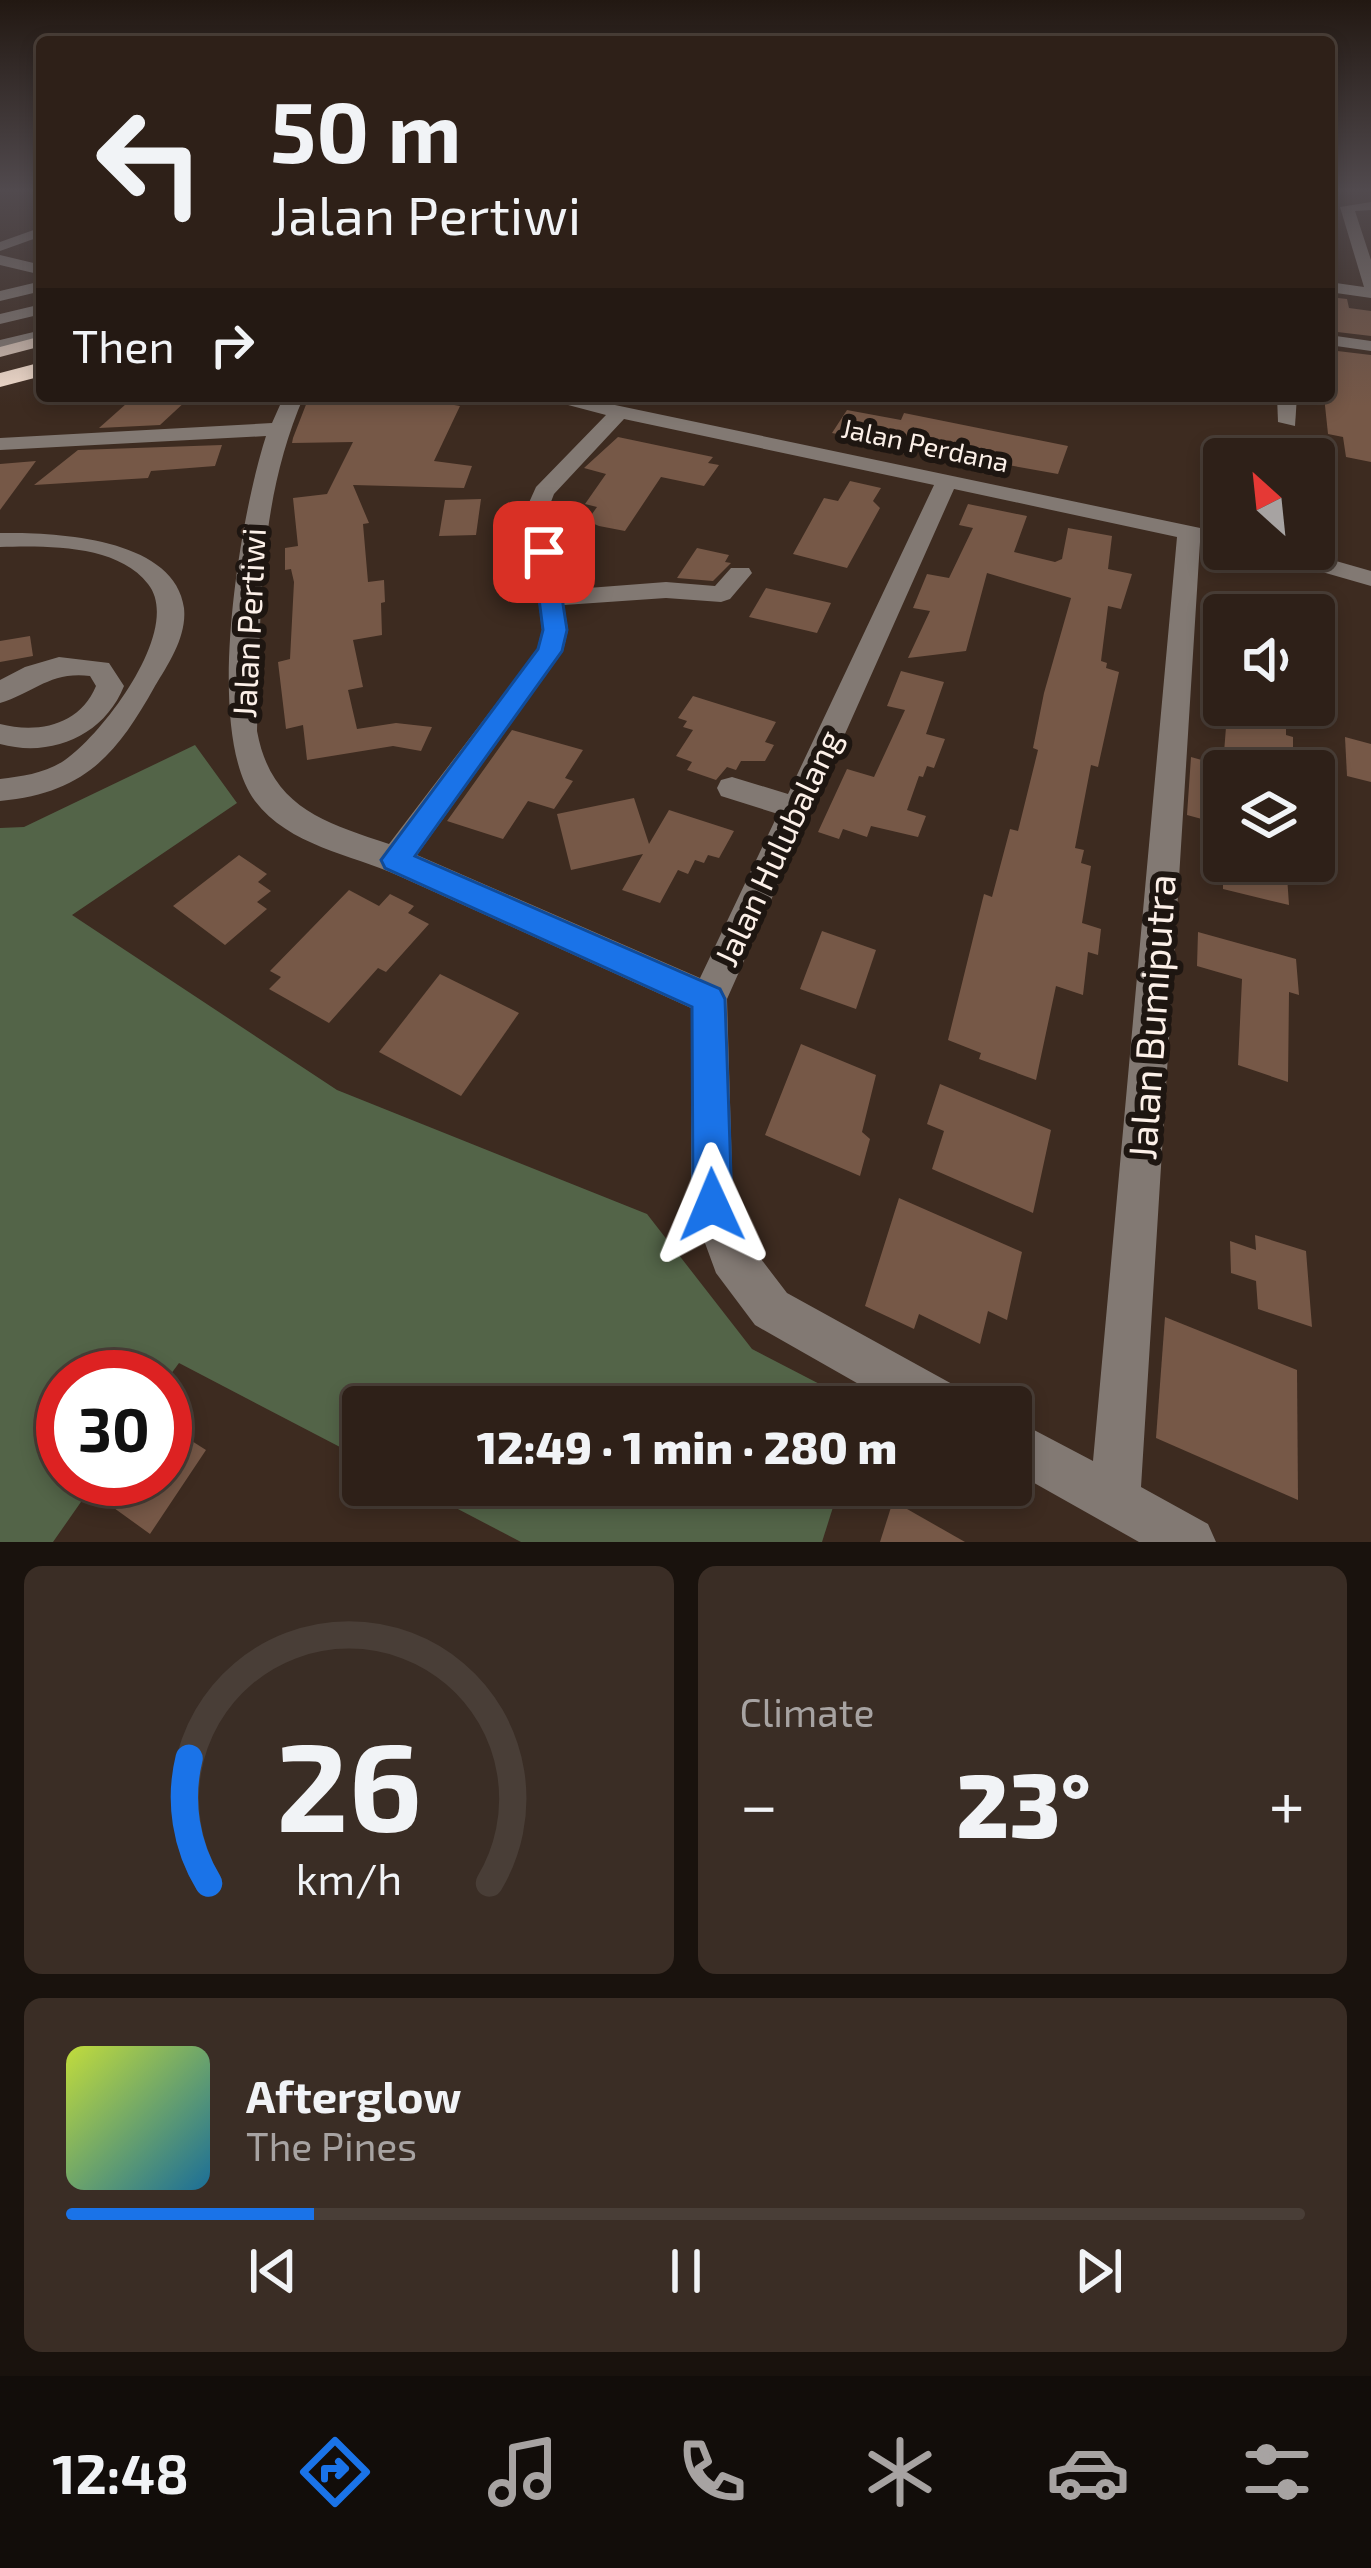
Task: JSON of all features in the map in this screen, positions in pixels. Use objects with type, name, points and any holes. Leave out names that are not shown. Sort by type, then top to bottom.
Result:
[{"type":"highway","points":[[0,363],[36,354]]},
{"type":"highway","points":[[0,380],[36,371]]},
{"type":"main road","points":[[0,348],[36,339]]},
{"type":"street","points":[[0,296],[36,287]]},
{"type":"street","points":[[1335,287],[1371,289]]},
{"type":"street","points":[[1335,304],[1371,308]]},
{"type":"street","points":[[0,319],[36,310]]},
{"type":"street","points":[[1335,325],[1371,330]]},
{"type":"street","points":[[1335,341],[1371,346]]},
{"type":"street","name":"Jalan Pertiwi","points":[[291,402],[262,470],[251,530],[243,731],[247,762],[278,806],[331,837],[395,860],[709,999]]},
{"type":"street","name":"Jalan Perdana","points":[[569,402],[1203,535]]},
{"type":"street","points":[[1287,402],[1288,422]]},
{"type":"street","points":[[395,860],[550,651],[555,630],[538,507],[618,414]]},
{"type":"street","points":[[0,444],[276,429]]},
{"type":"street","name":"Jalan Hulubalang","points":[[908,1386],[771,1309],[732,1257],[712,1205],[709,999],[947,481]]},
{"type":"street","points":[[0,540],[37,538],[134,558],[156,577],[170,605],[168,638],[116,732],[88,762],[19,790],[0,790]]},
{"type":"street","points":[[1335,569],[1371,579]]},
{"type":"street","name":"Jalan Bumiputra","points":[[1115,1502],[1204,570]]},
{"type":"street","points":[[550,598],[666,590],[721,594],[740,573]]},
{"type":"street","points":[[0,694],[33,673],[86,665],[99,669],[110,686],[108,698],[86,721],[44,738],[23,740],[0,734]]},
{"type":"street","points":[[86,721],[116,732]]},
{"type":"street","points":[[732,788],[797,808]]},
{"type":"street","points":[[1032,1456],[1190,1542]]},
{"type":"green space","points":[[195,745],[237,803],[72,915],[337,1090],[647,1214],[752,1349],[823,1386],[342,1386],[342,1448],[192,1370],[192,1350],[36,1350],[36,1506],[78,1506],[53,1542],[0,1542],[0,828],[24,827]]},
{"type":"green space","points":[[452,1506],[833,1506],[822,1542],[521,1542]]},
{"type":"building","points":[[1335,298],[1347,299],[1349,308],[1371,311],[1371,336],[1335,332]]},
{"type":"building","points":[[1335,351],[1371,355],[1371,462],[1346,457],[1343,437],[1328,434],[1325,402],[1335,402]]},
{"type":"building","points":[[128,402],[185,402],[160,425],[99,428]]},
{"type":"building","points":[[307,402],[460,406],[434,461],[472,466],[464,488],[353,485],[369,523],[363,524],[368,582],[384,580],[385,602],[381,603],[382,635],[353,640],[363,687],[348,690],[357,729],[396,723],[432,727],[421,751],[393,746],[307,760],[303,725],[286,729],[278,662],[290,659],[294,582],[291,569],[285,570],[285,548],[298,546],[293,498],[327,494],[353,442],[292,443]]},
{"type":"building","points":[[847,410],[901,420],[904,413],[1068,446],[1058,474],[924,450],[911,450],[909,455],[885,450],[888,444],[832,433]]},
{"type":"building","points":[[618,437],[713,457],[708,463],[719,465],[704,486],[661,477],[625,531],[599,526],[587,521],[597,507],[585,504],[606,474],[584,468]]},
{"type":"building","points":[[222,445],[215,466],[151,471],[148,478],[34,485],[78,450]]},
{"type":"building","points":[[36,461],[0,510],[0,464]]},
{"type":"building","points":[[850,481],[881,488],[873,501],[880,508],[847,568],[793,554],[824,498],[838,501]]},
{"type":"building","points":[[481,499],[476,535],[439,536],[445,500]]},
{"type":"building","points":[[968,504],[1027,516],[1014,552],[1055,562],[1062,559],[1068,528],[1112,536],[1108,569],[1132,574],[1121,609],[1108,606],[1101,661],[1119,672],[1098,767],[1091,765],[1075,848],[1084,850],[1081,863],[1091,866],[1082,923],[1101,929],[1098,955],[1088,952],[1083,995],[1056,986],[1036,1080],[979,1059],[981,1053],[948,1040],[984,894],[992,897],[1010,829],[1018,831],[1038,750],[1033,748],[1044,693],[1071,598],[987,573],[966,651],[908,658],[930,611],[913,608],[927,574],[949,578],[973,528],[959,525]]},
{"type":"building","points":[[697,548],[729,555],[725,562],[731,563],[713,581],[677,578]]},
{"type":"building","points":[[766,588],[831,603],[817,633],[749,617]]},
{"type":"building","points":[[30,636],[33,656],[0,662],[0,641]]},
{"type":"building","points":[[901,671],[944,682],[926,734],[945,739],[934,768],[927,766],[923,777],[919,776],[907,810],[926,816],[918,837],[871,826],[867,837],[843,829],[839,839],[818,832],[847,769],[874,777],[905,710],[887,706]]},
{"type":"building","points":[[693,696],[776,722],[765,742],[774,745],[765,761],[741,761],[736,770],[727,767],[716,780],[687,770],[692,762],[676,756],[693,730],[683,727],[687,721],[678,718]]},
{"type":"building","points":[[1226,726],[1278,726],[1293,737],[1293,750],[1224,750]]},
{"type":"building","points":[[512,730],[583,750],[565,778],[573,781],[554,809],[528,801],[503,839],[447,821]]},
{"type":"building","points":[[1345,737],[1371,744],[1371,782],[1347,776]]},
{"type":"building","points":[[1191,757],[1203,760],[1203,819],[1187,815]]},
{"type":"building","points":[[634,798],[649,844],[669,810],[734,831],[719,858],[708,855],[704,863],[695,860],[688,874],[678,870],[660,903],[622,890],[643,854],[571,870],[557,814]]},
{"type":"building","points":[[239,855],[267,874],[258,882],[271,891],[257,902],[267,909],[225,945],[173,906]]},
{"type":"building","points":[[1223,882],[1287,882],[1289,905],[1223,889]]},
{"type":"building","points":[[349,890],[379,906],[390,894],[414,906],[408,913],[429,924],[386,972],[378,968],[329,1023],[269,989],[281,977],[270,971]]},
{"type":"building","points":[[822,931],[876,950],[856,1009],[800,989]]},
{"type":"building","points":[[1198,932],[1296,959],[1299,995],[1289,992],[1288,1082],[1238,1065],[1242,979],[1197,966]]},
{"type":"building","points":[[440,974],[519,1013],[461,1096],[379,1052]]},
{"type":"building","points":[[801,1044],[876,1075],[862,1132],[870,1139],[860,1176],[765,1135]]},
{"type":"building","points":[[940,1084],[1051,1130],[1033,1213],[932,1169],[944,1131],[927,1124]]},
{"type":"building","points":[[899,1198],[1022,1252],[1007,1320],[988,1311],[980,1344],[919,1314],[914,1329],[865,1306]]},
{"type":"building","points":[[1255,1235],[1306,1251],[1312,1327],[1258,1309],[1256,1281],[1231,1273],[1230,1241],[1256,1250]]},
{"type":"building","points":[[1165,1317],[1297,1370],[1298,1500],[1156,1438]]},
{"type":"building","points":[[192,1441],[206,1450],[192,1471]]},
{"type":"building","points":[[115,1506],[169,1506],[150,1534]]},
{"type":"building","points":[[891,1506],[902,1506],[965,1542],[880,1542]]},
{"type":"route","points":[[544,552],[555,630],[550,651],[395,860],[709,999],[712,1205]]}]
